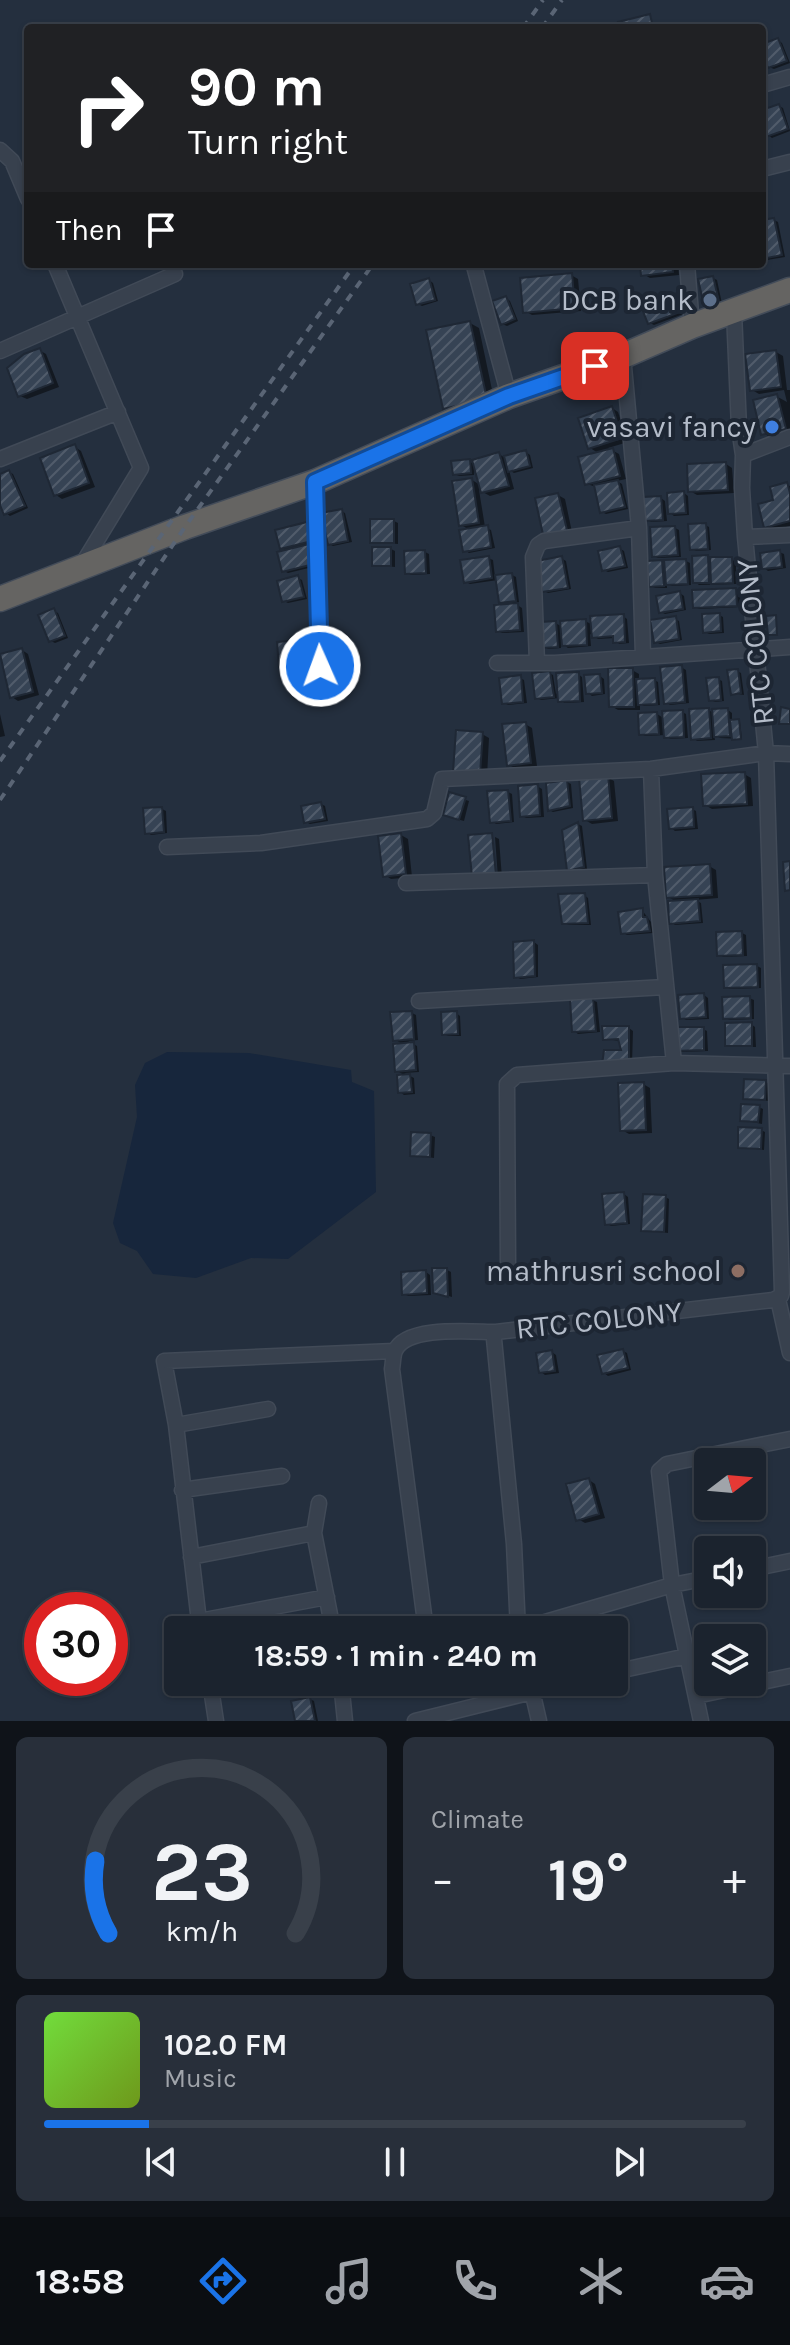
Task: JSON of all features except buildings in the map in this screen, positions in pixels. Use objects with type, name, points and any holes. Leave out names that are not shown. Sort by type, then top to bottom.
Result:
[{"type":"highway","points":[[0,599],[185,527],[315,482],[509,396],[623,356],[692,326],[790,290]]},
{"type":"street","points":[[766,84],[790,77]]},
{"type":"street","points":[[0,150],[12,161],[24,190]]},
{"type":"street","points":[[766,167],[790,162]]},
{"type":"street","points":[[57,268],[141,468],[80,568]]},
{"type":"street","points":[[475,268],[509,396]]},
{"type":"street","points":[[687,268],[692,326]]},
{"type":"street","points":[[0,351],[175,274]]},
{"type":"street","name":"RTC COLONY","points":[[517,1616],[514,1544],[494,1339],[496,1332],[778,1299],[782,1292],[784,1066],[766,753],[745,537],[734,312]]},
{"type":"street","points":[[623,356],[639,528],[643,656]]},
{"type":"street","points":[[0,459],[118,412]]},
{"type":"street","points":[[743,455],[790,437]]},
{"type":"street","points":[[315,482],[320,666]]},
{"type":"street","points":[[537,663],[533,557],[538,545],[544,541],[639,528]]},
{"type":"street","points":[[745,537],[790,535]]},
{"type":"street","points":[[497,663],[790,647]]},
{"type":"street","points":[[167,847],[261,843],[427,819],[434,813],[442,779],[651,769],[766,753],[790,754]]},
{"type":"street","points":[[651,769],[655,875],[674,1063]]},
{"type":"street","points":[[406,883],[655,875]]},
{"type":"street","points":[[419,1001],[665,987]]},
{"type":"street","points":[[508,1264],[507,1084],[511,1079],[517,1075],[674,1063],[784,1066]]},
{"type":"street","points":[[778,1299],[790,1353]]},
{"type":"street","points":[[424,1616],[392,1369],[394,1351],[401,1343],[426,1332],[496,1332]]},
{"type":"street","points":[[199,1616],[176,1425],[164,1361],[394,1351]]},
{"type":"street","points":[[176,1425],[268,1409]]},
{"type":"street","points":[[694,1687],[672,1585],[659,1471],[662,1466],[790,1439]]},
{"type":"street","points":[[182,1490],[282,1476]]},
{"type":"street","points":[[319,1503],[314,1533],[330,1616]]},
{"type":"street","points":[[191,1557],[314,1533]]},
{"type":"street","points":[[766,1566],[790,1561]]},
{"type":"street","points":[[566,1616],[694,1581]]},
{"type":"street","points":[[241,1616],[327,1597]]},
{"type":"street","points":[[628,1669],[687,1656]]},
{"type":"street","points":[[766,1681],[790,1676]]},
{"type":"street","points":[[212,1696],[216,1721]]},
{"type":"street","points":[[342,1696],[345,1721]]},
{"type":"street","points":[[415,1721],[500,1696]]},
{"type":"street","points":[[533,1696],[539,1721]]},
{"type":"street","points":[[696,1696],[698,1720]]},
{"type":"water","points":[[167,1052],[249,1053],[351,1070],[352,1082],[374,1091],[376,1192],[288,1259],[251,1258],[196,1278],[153,1274],[137,1251],[120,1243],[113,1223],[137,1117],[135,1085],[145,1063]]},
{"type":"railway","points":[[526,24],[543,0]]},
{"type":"railway","points":[[545,24],[562,0]]},
{"type":"railway","points":[[0,761],[352,268]]},
{"type":"railway","points":[[0,800],[185,527],[370,268]]},
{"type":"place","name":"DCB bank","points":[[710,300]]},
{"type":"place","name":"vasavi fancy","points":[[772,427]]},
{"type":"place","name":"mathrusri school","points":[[738,1271]]},
{"type":"route","points":[[320,666],[315,482],[509,396],[595,366]]}]
